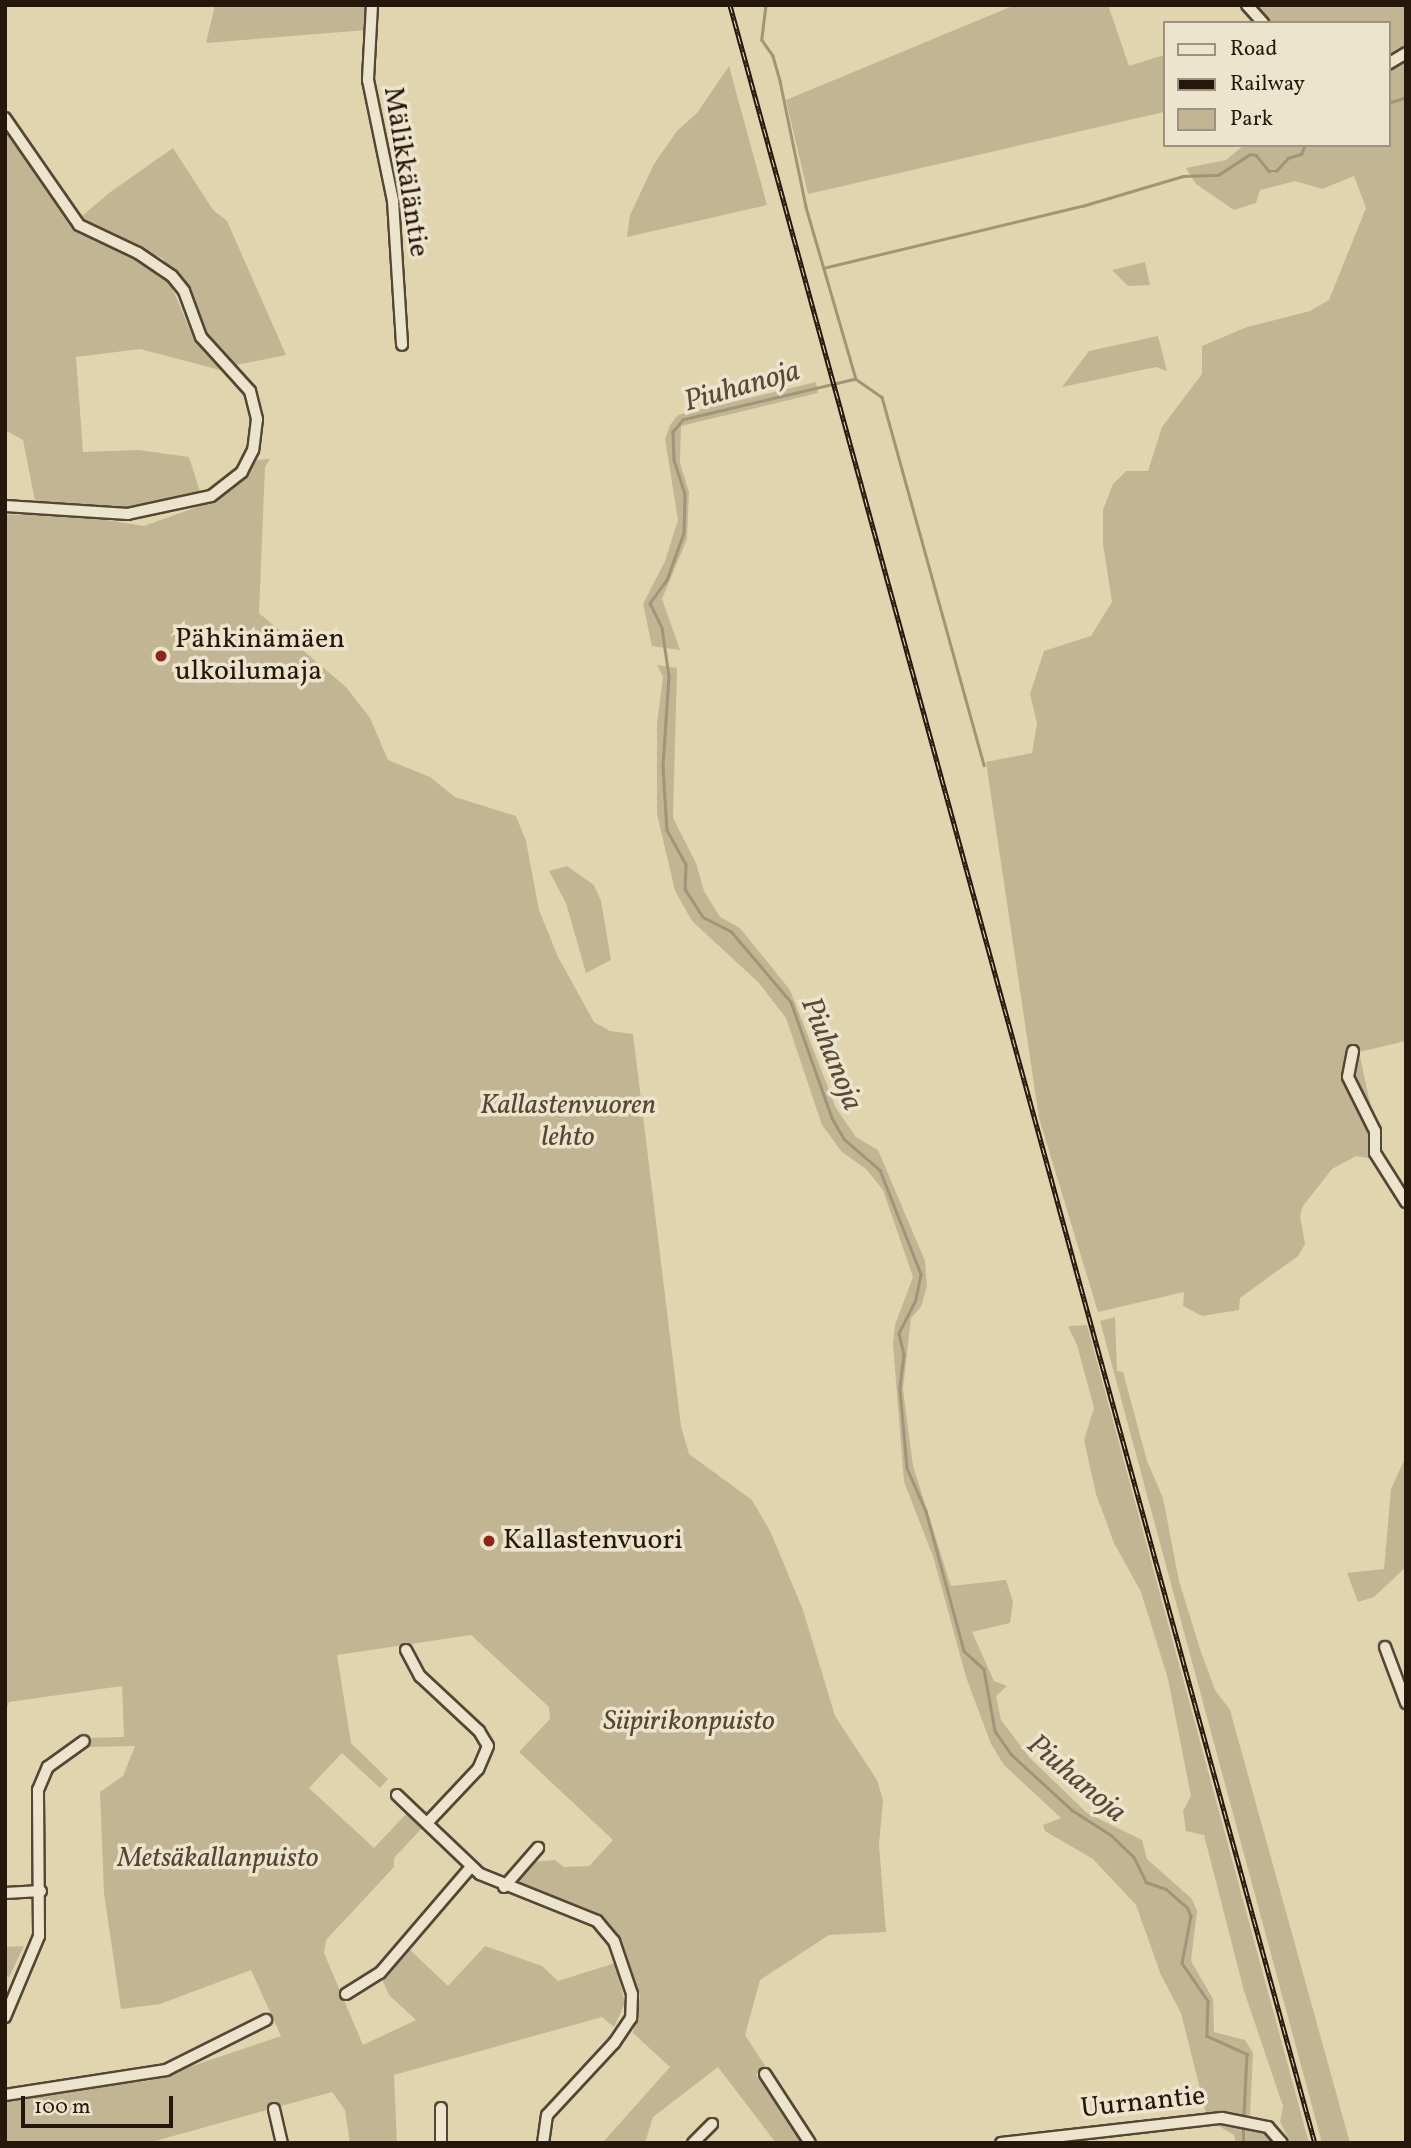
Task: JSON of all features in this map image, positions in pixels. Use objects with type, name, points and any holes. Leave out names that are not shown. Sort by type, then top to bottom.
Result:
[{"type":"street","name":"Mälikkäläntie","points":[[372,5],[368,80],[393,201],[402,345]]},
{"type":"street","points":[[1247,5],[1262,21]]},
{"type":"street","points":[[1390,63],[1406,53]]},
{"type":"street","points":[[5,118],[79,225],[138,253],[172,276],[184,291],[207,346],[250,391],[257,419],[253,450],[242,472],[212,496],[128,514],[5,506]]},
{"type":"street","points":[[1353,1051],[1348,1077],[1375,1131],[1375,1153],[1406,1202]]},
{"type":"street","points":[[1385,1647],[1406,1703]]},
{"type":"street","points":[[405,1650],[420,1676],[479,1731],[488,1746],[478,1769],[428,1822]]},
{"type":"street","points":[[5,2017],[36,1951],[41,1891],[38,1790],[48,1767],[84,1741]]},
{"type":"street","points":[[397,1794],[471,1867],[504,1887],[597,1921],[614,1941],[632,1994],[633,2011],[623,2031],[554,2104],[543,2125],[543,2143]]},
{"type":"street","points":[[504,1887],[538,1849]]},
{"type":"street","points":[[346,1994],[380,1973],[471,1867]]},
{"type":"street","points":[[5,1893],[41,1891]]},
{"type":"street","points":[[5,2095],[166,2070],[267,2020]]},
{"type":"street","points":[[765,2074],[810,2143]]},
{"type":"street","points":[[441,2108],[441,2143]]},
{"type":"street","points":[[275,2109],[282,2143]]},
{"type":"street","name":"Uurnantie","points":[[1001,2143],[1223,2118],[1268,2127],[1282,2143]]},
{"type":"street","points":[[692,2143],[712,2124]]},
{"type":"green space","points":[[215,5],[366,5],[367,30],[206,43]]},
{"type":"green space","points":[[1015,5],[1108,5],[1129,66],[1162,56],[1162,112],[808,194],[786,100]]},
{"type":"green space","points":[[1256,5],[1406,5],[1406,1041],[1359,1052],[1374,1121],[1368,1158],[1356,1156],[1332,1169],[1303,1206],[1300,1216],[1305,1244],[1298,1256],[1240,1298],[1239,1310],[1202,1316],[1183,1306],[1184,1292],[1098,1312],[1039,1118],[986,762],[1032,753],[1037,723],[1030,694],[1044,651],[1091,636],[1112,602],[1103,544],[1103,510],[1113,484],[1126,471],[1148,471],[1162,427],[1202,374],[1202,346],[1247,327],[1310,311],[1329,300],[1366,208],[1354,176],[1322,189],[1295,181],[1260,190],[1256,203],[1234,210],[1196,184],[1186,168],[1226,160],[1242,147],[1390,147],[1390,21],[1266,20]]},
{"type":"green space","points":[[729,66],[767,205],[627,237],[630,215],[654,164],[677,131],[697,113]]},
{"type":"green space","points":[[5,127],[74,226],[168,278],[193,337],[224,371],[140,349],[76,357],[83,452],[139,450],[189,457],[201,495],[144,508],[35,501],[23,440],[5,430]]},
{"type":"green space","points":[[173,148],[213,210],[227,221],[286,355],[231,366],[210,344],[186,290],[162,258],[82,224],[81,217],[109,193]]},
{"type":"green space","points":[[1145,262],[1150,285],[1128,286],[1112,270]]},
{"type":"green space","points":[[1158,336],[1167,371],[1156,367],[1062,387],[1089,351]]},
{"type":"green space","points":[[816,382],[818,393],[681,426],[680,463],[689,492],[687,539],[662,599],[680,650],[652,646],[643,604],[665,561],[678,520],[665,439],[670,425],[678,415]]},
{"type":"green space","points":[[270,459],[265,467],[259,613],[346,687],[370,718],[388,760],[430,777],[455,797],[516,816],[526,841],[539,910],[558,957],[594,1022],[610,1031],[633,1034],[681,1426],[689,1454],[752,1500],[771,1533],[803,1610],[835,1716],[877,1780],[883,1800],[879,1845],[886,1932],[829,1935],[760,1980],[745,2035],[766,2067],[756,2075],[804,2143],[776,2143],[718,2067],[653,2117],[645,2143],[604,2141],[670,2067],[633,2033],[640,1996],[621,1939],[606,1920],[513,1884],[532,1862],[555,1860],[564,1867],[589,1866],[613,1840],[519,1752],[550,1719],[549,1707],[471,1635],[337,1655],[351,1743],[388,1779],[380,1788],[342,1753],[309,1788],[374,1848],[407,1813],[423,1827],[394,1858],[394,1867],[326,1940],[324,1953],[363,2045],[416,2020],[389,1995],[381,1976],[408,1948],[448,1986],[485,1946],[542,1966],[558,1981],[615,1963],[625,2003],[614,2027],[602,2017],[394,2075],[397,2143],[350,2143],[345,2110],[332,2092],[148,2143],[5,2143],[5,2099],[148,2081],[281,2036],[251,1970],[160,2004],[121,2009],[104,1893],[100,1792],[123,1776],[135,1746],[88,1747],[88,1738],[124,1737],[122,1686],[9,1702],[5,1712],[5,515],[63,513],[144,526],[219,499],[247,476],[257,460]]},
{"type":"green space","points":[[657,665],[677,668],[673,818],[696,863],[704,891],[720,917],[740,928],[790,990],[836,1108],[856,1137],[878,1150],[925,1261],[927,1286],[921,1307],[911,1318],[903,1389],[913,1466],[951,1586],[1006,1580],[1013,1602],[1010,1623],[972,1632],[994,1681],[1007,1686],[996,1696],[1001,1720],[1029,1757],[1087,1813],[1142,1840],[1147,1859],[1192,1899],[1197,1911],[1191,1961],[1213,1999],[1214,2032],[1245,2040],[1253,2053],[1250,2117],[1206,2113],[1181,2013],[1161,1975],[1136,1905],[1093,1859],[1045,1831],[1043,1825],[1061,1818],[1004,1765],[991,1744],[966,1677],[933,1556],[904,1482],[893,1344],[895,1325],[913,1277],[883,1190],[867,1170],[842,1152],[822,1125],[786,1018],[759,983],[692,921],[675,891],[657,814],[657,723],[663,677]]},
{"type":"green space","points":[[567,866],[594,885],[601,901],[611,960],[586,973],[566,903],[549,871]]},
{"type":"green space","points":[[1115,1317],[1117,1371],[1123,1372],[1147,1461],[1163,1498],[1179,1581],[1201,1652],[1215,1690],[1230,1710],[1350,2143],[1322,2143],[1100,1321]]},
{"type":"green space","points":[[1087,1325],[1309,2143],[1291,2143],[1280,2122],[1283,2106],[1244,1991],[1204,1835],[1186,1831],[1183,1811],[1191,1796],[1168,1679],[1141,1592],[1114,1543],[1096,1494],[1084,1440],[1094,1408],[1077,1345],[1068,1326]]},
{"type":"green space","points":[[1406,1456],[1406,1567],[1374,1597],[1358,1602],[1347,1573],[1384,1569],[1391,1489]]},
{"type":"green space","points":[[24,1946],[9,1977],[5,1976],[5,1947]]},
{"type":"green space","points":[[1217,2125],[1259,2130],[1276,2143],[1236,2143],[1234,2135]]},
{"type":"waterway","name":"Piuhanoja","points":[[766,5],[762,40],[773,56],[780,81],[806,207],[856,379],[683,420],[673,432],[674,460],[685,493],[684,533],[667,580],[650,603],[662,628],[669,676],[663,767],[667,830],[686,864],[685,889],[703,917],[731,931],[791,1002],[832,1118],[844,1139],[880,1170],[921,1274],[916,1300],[899,1333],[904,1354],[900,1389],[907,1468],[926,1511],[964,1651],[984,1669],[995,1731],[1011,1754],[1072,1810],[1111,1835],[1134,1857],[1146,1882],[1166,1889],[1187,1907],[1191,1916],[1182,1963],[1208,2001],[1207,2036],[1247,2054],[1244,2115]]},
{"type":"waterway","points":[[1390,102],[1406,97]]},
{"type":"waterway","points":[[823,268],[1082,206],[1183,176],[1218,175],[1250,154],[1256,155],[1269,171],[1276,171],[1288,158],[1301,154],[1304,147]]},
{"type":"waterway","points":[[856,379],[882,397],[984,765]]},
{"type":"waterway","name":"Piuhanoja","points":[[1243,2129],[1243,2143]]},
{"type":"railway","points":[[730,5],[1315,2143]]},
{"type":"place","name":"Pähkinämäen ulkoilumaja","points":[[161,656]]},
{"type":"place","name":"Kallastenvuori","points":[[489,1541]]},
{"type":"park label","name":"Kallastenvuoren lehto","points":[[568,1122]]},
{"type":"park label","name":"Siipirikonpuisto","points":[[689,1722]]},
{"type":"park label","name":"Metsäkallanpuisto","points":[[218,1859]]}]
